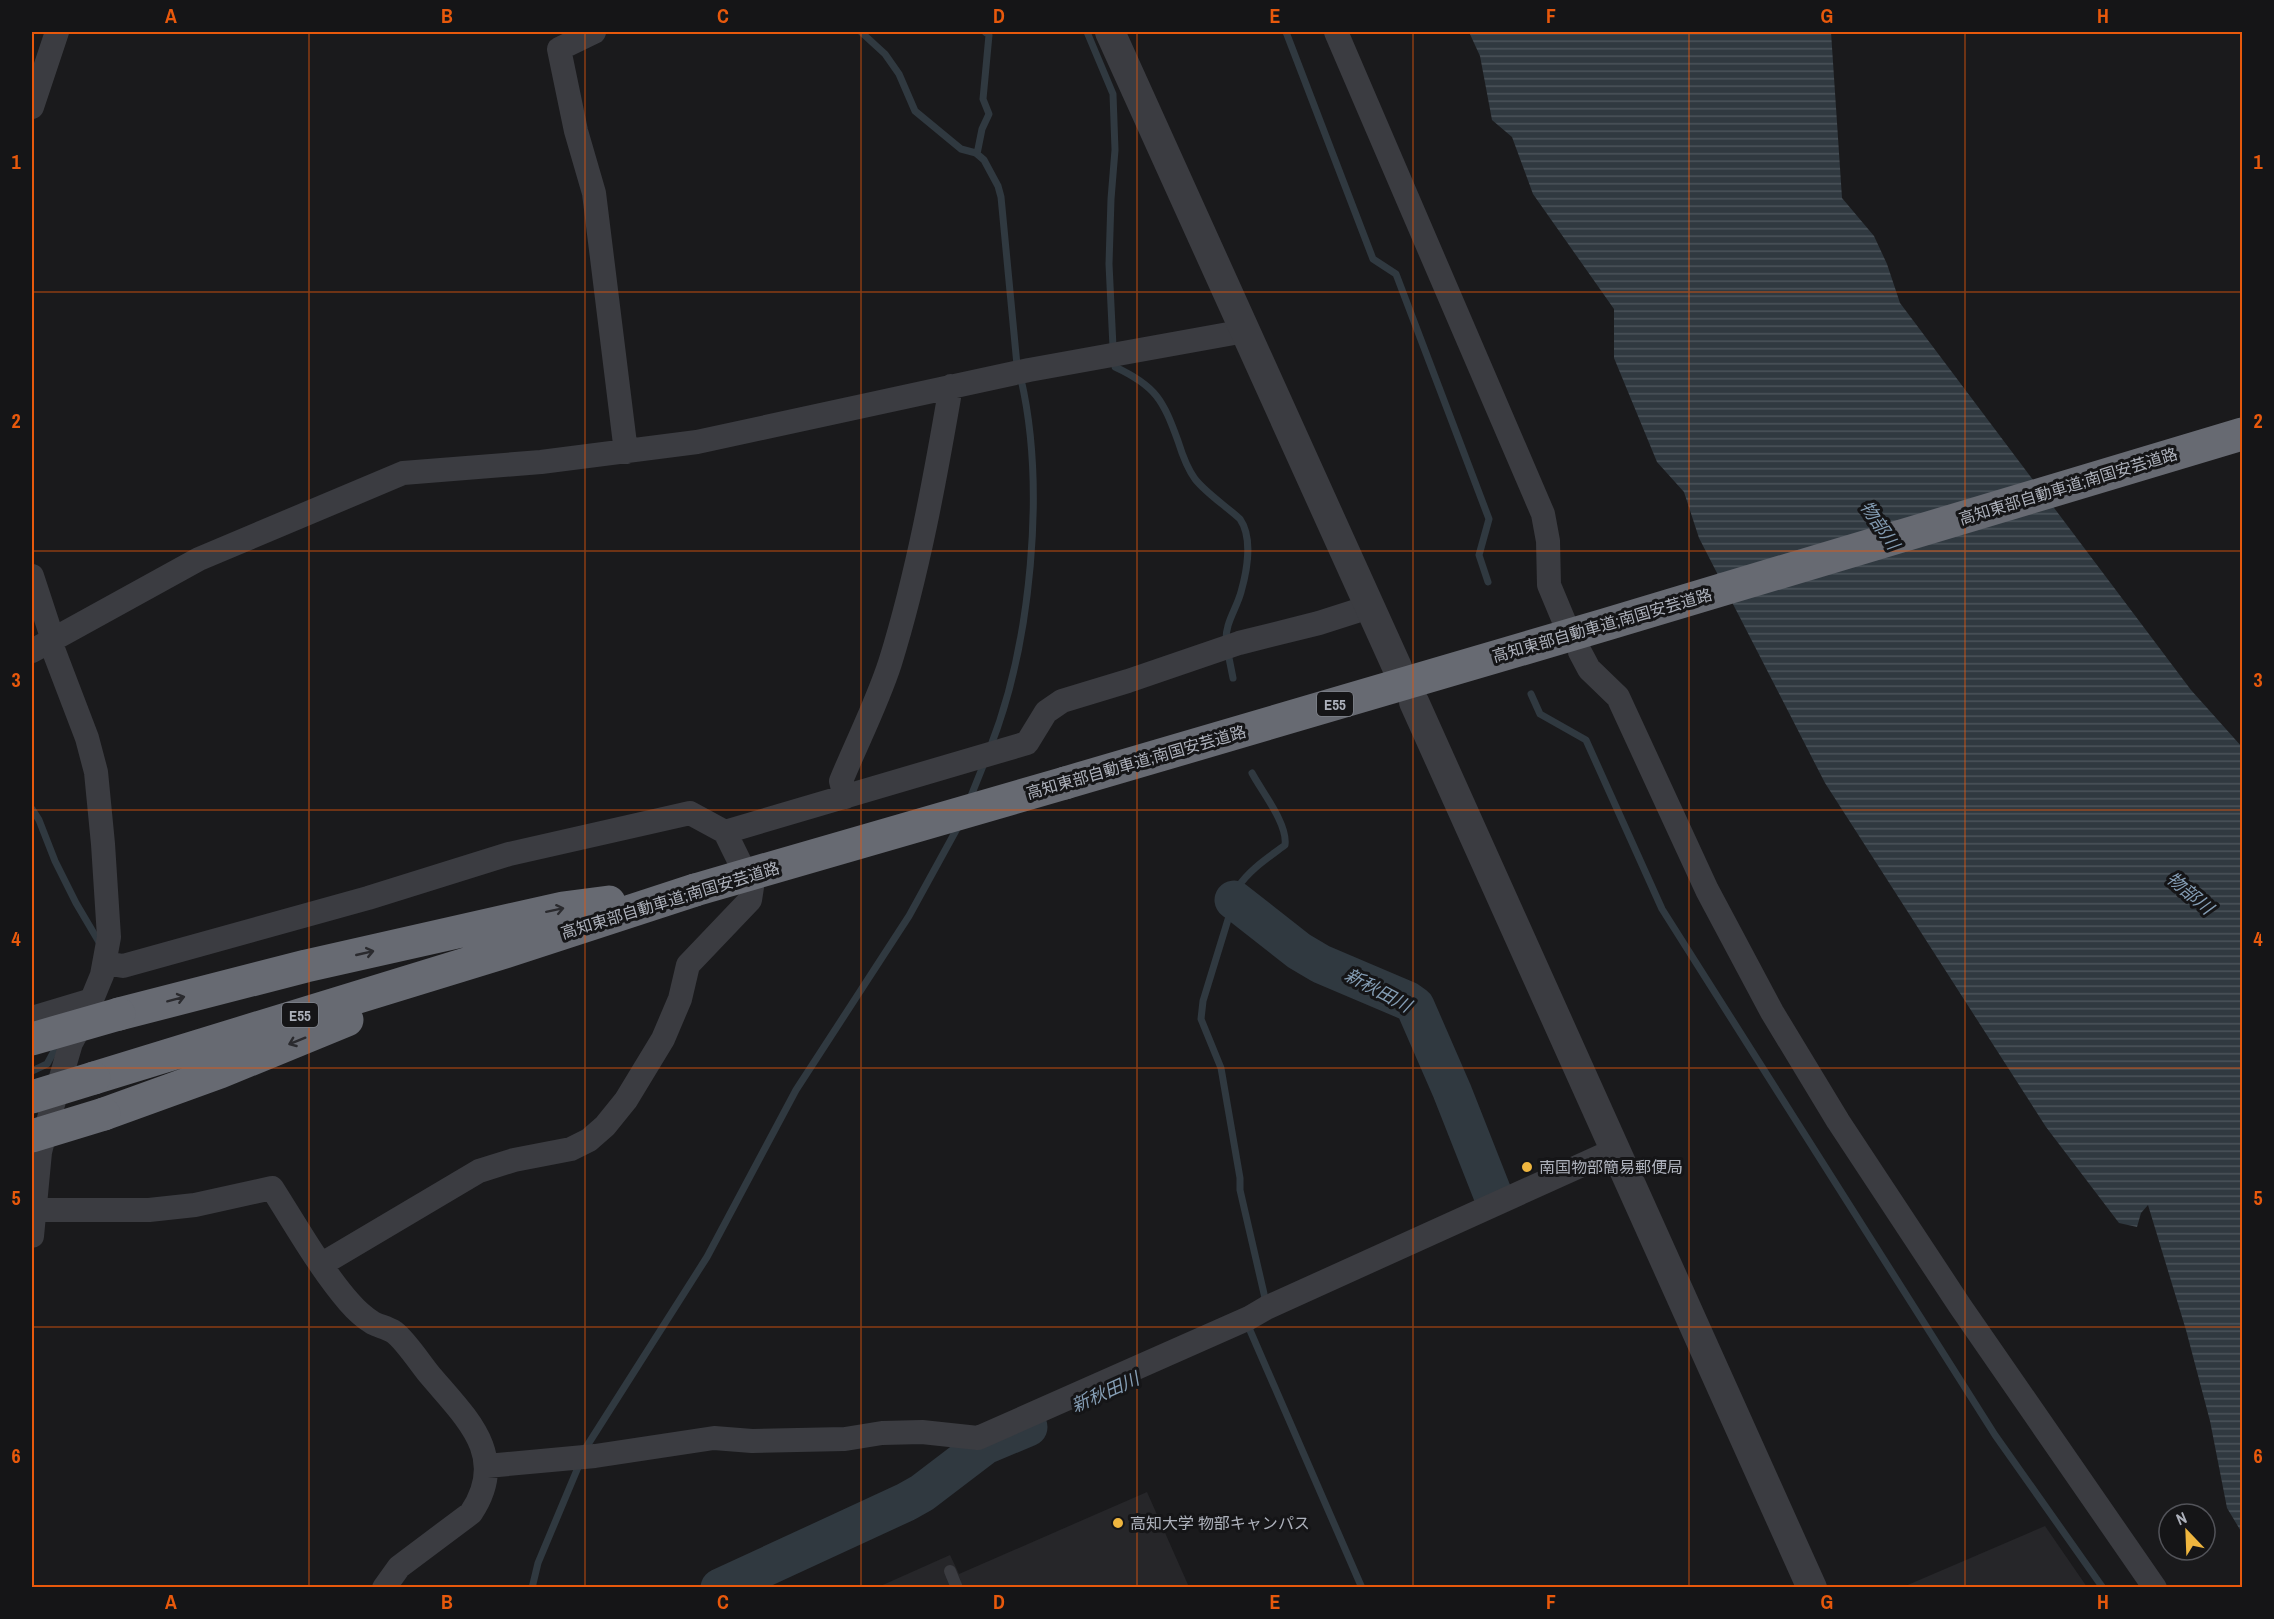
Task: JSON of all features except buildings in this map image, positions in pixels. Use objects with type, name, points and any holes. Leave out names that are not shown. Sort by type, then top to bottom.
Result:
[{"type":"highway","name":"高知東部自動車道;南国安芸道路","points":[[32,1097],[505,952],[694,890],[1604,625],[2242,434]]},
{"type":"highway","points":[[32,1038],[105,1007],[306,966],[563,908],[694,890]]},
{"type":"highway","points":[[34,1147],[104,1114],[220,1072],[505,952]]},
{"type":"street","points":[[32,107],[57,32]]},
{"type":"street","points":[[594,32],[559,49],[576,130],[594,193],[626,453]]},
{"type":"street","points":[[1110,32],[1397,666]]},
{"type":"street","points":[[1336,32],[1543,514],[1548,541],[1549,585],[1564,621]]},
{"type":"street","points":[[45,644],[199,559],[394,476],[626,453],[697,442],[951,386],[1245,331]]},
{"type":"street","points":[[845,797],[841,781],[889,665],[910,591],[951,386]]},
{"type":"street","points":[[32,576],[45,644],[87,738],[96,772],[109,937],[105,963],[105,1007]]},
{"type":"street","points":[[725,832],[1028,743],[1046,712],[1062,701],[1239,643],[1319,623],[1370,607]]},
{"type":"street","points":[[1580,652],[1588,669],[1618,697],[1707,890],[1772,1012],[1838,1121],[1960,1306],[2155,1587]]},
{"type":"street","points":[[1414,702],[1812,1587]]},
{"type":"street","points":[[105,963],[123,966],[357,901],[509,854],[690,813],[725,832],[752,887],[750,900],[688,965],[680,999],[663,1039],[626,1100],[605,1126],[589,1140],[571,1149],[514,1160],[479,1171],[322,1264]]},
{"type":"street","points":[[32,1018],[105,1007]]},
{"type":"street","points":[[32,1236],[34,1147],[71,1043],[83,1021],[105,1007]]},
{"type":"street","points":[[487,1466],[595,1456],[714,1438],[752,1441],[845,1439],[882,1433],[922,1432],[978,1438],[1249,1318],[1615,1150]]},
{"type":"street","points":[[34,1210],[149,1210],[195,1205],[272,1188],[338,1289],[373,1323],[394,1332],[472,1425],[483,1449],[487,1466],[484,1488],[471,1513],[399,1567],[384,1587]]},
{"type":"lane","points":[[950,1571],[957,1587]]},
{"type":"shaded area","name":"高知大学 物部キャンパス","points":[[1147,1492],[1189,1587],[876,1588],[950,1555],[959,1574]]},
{"type":"shaded area","points":[[2045,1526],[2087,1587],[1903,1587]]},
{"type":"water","name":"物部川","points":[[1469,32],[1831,32],[1842,198],[1874,236],[1887,264],[1900,303],[2191,690],[2242,747],[2242,1533],[2227,1508],[2210,1421],[2186,1330],[2148,1205],[2141,1213],[2137,1227],[2119,1223],[2046,1127],[1825,783],[1699,538],[1684,492],[1657,462],[1614,358],[1614,309],[1533,194],[1512,137],[1492,120],[1480,56]]},
{"type":"waterway","points":[[861,32],[885,54],[899,74],[915,111],[961,149],[976,153],[984,160],[998,186],[1001,197],[1017,365]]},
{"type":"waterway","points":[[977,154],[982,129],[989,114],[983,99],[989,35],[985,32]]},
{"type":"waterway","points":[[1087,32],[1113,94],[1115,150],[1109,264],[1113,347]]},
{"type":"waterway","points":[[1286,32],[1373,259],[1396,274],[1489,519],[1479,555],[1488,582]]},
{"type":"waterway","points":[[1115,362],[1115,367],[1140,381],[1156,396],[1168,415],[1192,475],[1205,490],[1240,519],[1244,527],[1248,545],[1247,565],[1241,592],[1227,629],[1226,642]]},
{"type":"waterway","points":[[990,748],[1016,662],[1030,565],[1033,516],[1032,468],[1029,422],[1021,379]]},
{"type":"waterway","points":[[1228,653],[1233,678]]},
{"type":"waterway","points":[[1531,694],[1540,714],[1586,740],[1662,909],[1995,1435],[2103,1588]]},
{"type":"waterway","points":[[969,801],[985,761]]},
{"type":"waterway","points":[[1252,773],[1279,818],[1285,845],[1254,869],[1238,887],[1203,1001],[1201,1019],[1221,1068],[1240,1178],[1240,1190],[1265,1298]]},
{"type":"waterway","points":[[32,809],[76,903],[99,942]]},
{"type":"waterway","points":[[585,1449],[707,1257],[796,1090],[909,916],[959,825]]},
{"type":"waterway","name":"新秋田川","points":[[1234,900],[1299,951],[1321,964],[1415,1006],[1493,1195]]},
{"type":"waterway","points":[[32,1071],[47,1064],[58,1044]]},
{"type":"waterway","points":[[1249,1328],[1362,1588]]},
{"type":"waterway","name":"新秋田川","points":[[720,1588],[906,1502],[922,1493],[985,1445],[1028,1427]]},
{"type":"waterway","points":[[532,1588],[538,1563],[579,1465]]},
{"type":"place","name":"南国物部簡易郵便局","points":[[1527,1167]]},
{"type":"place","name":"高知大学 物部キャンパス","points":[[1118,1523]]}]
